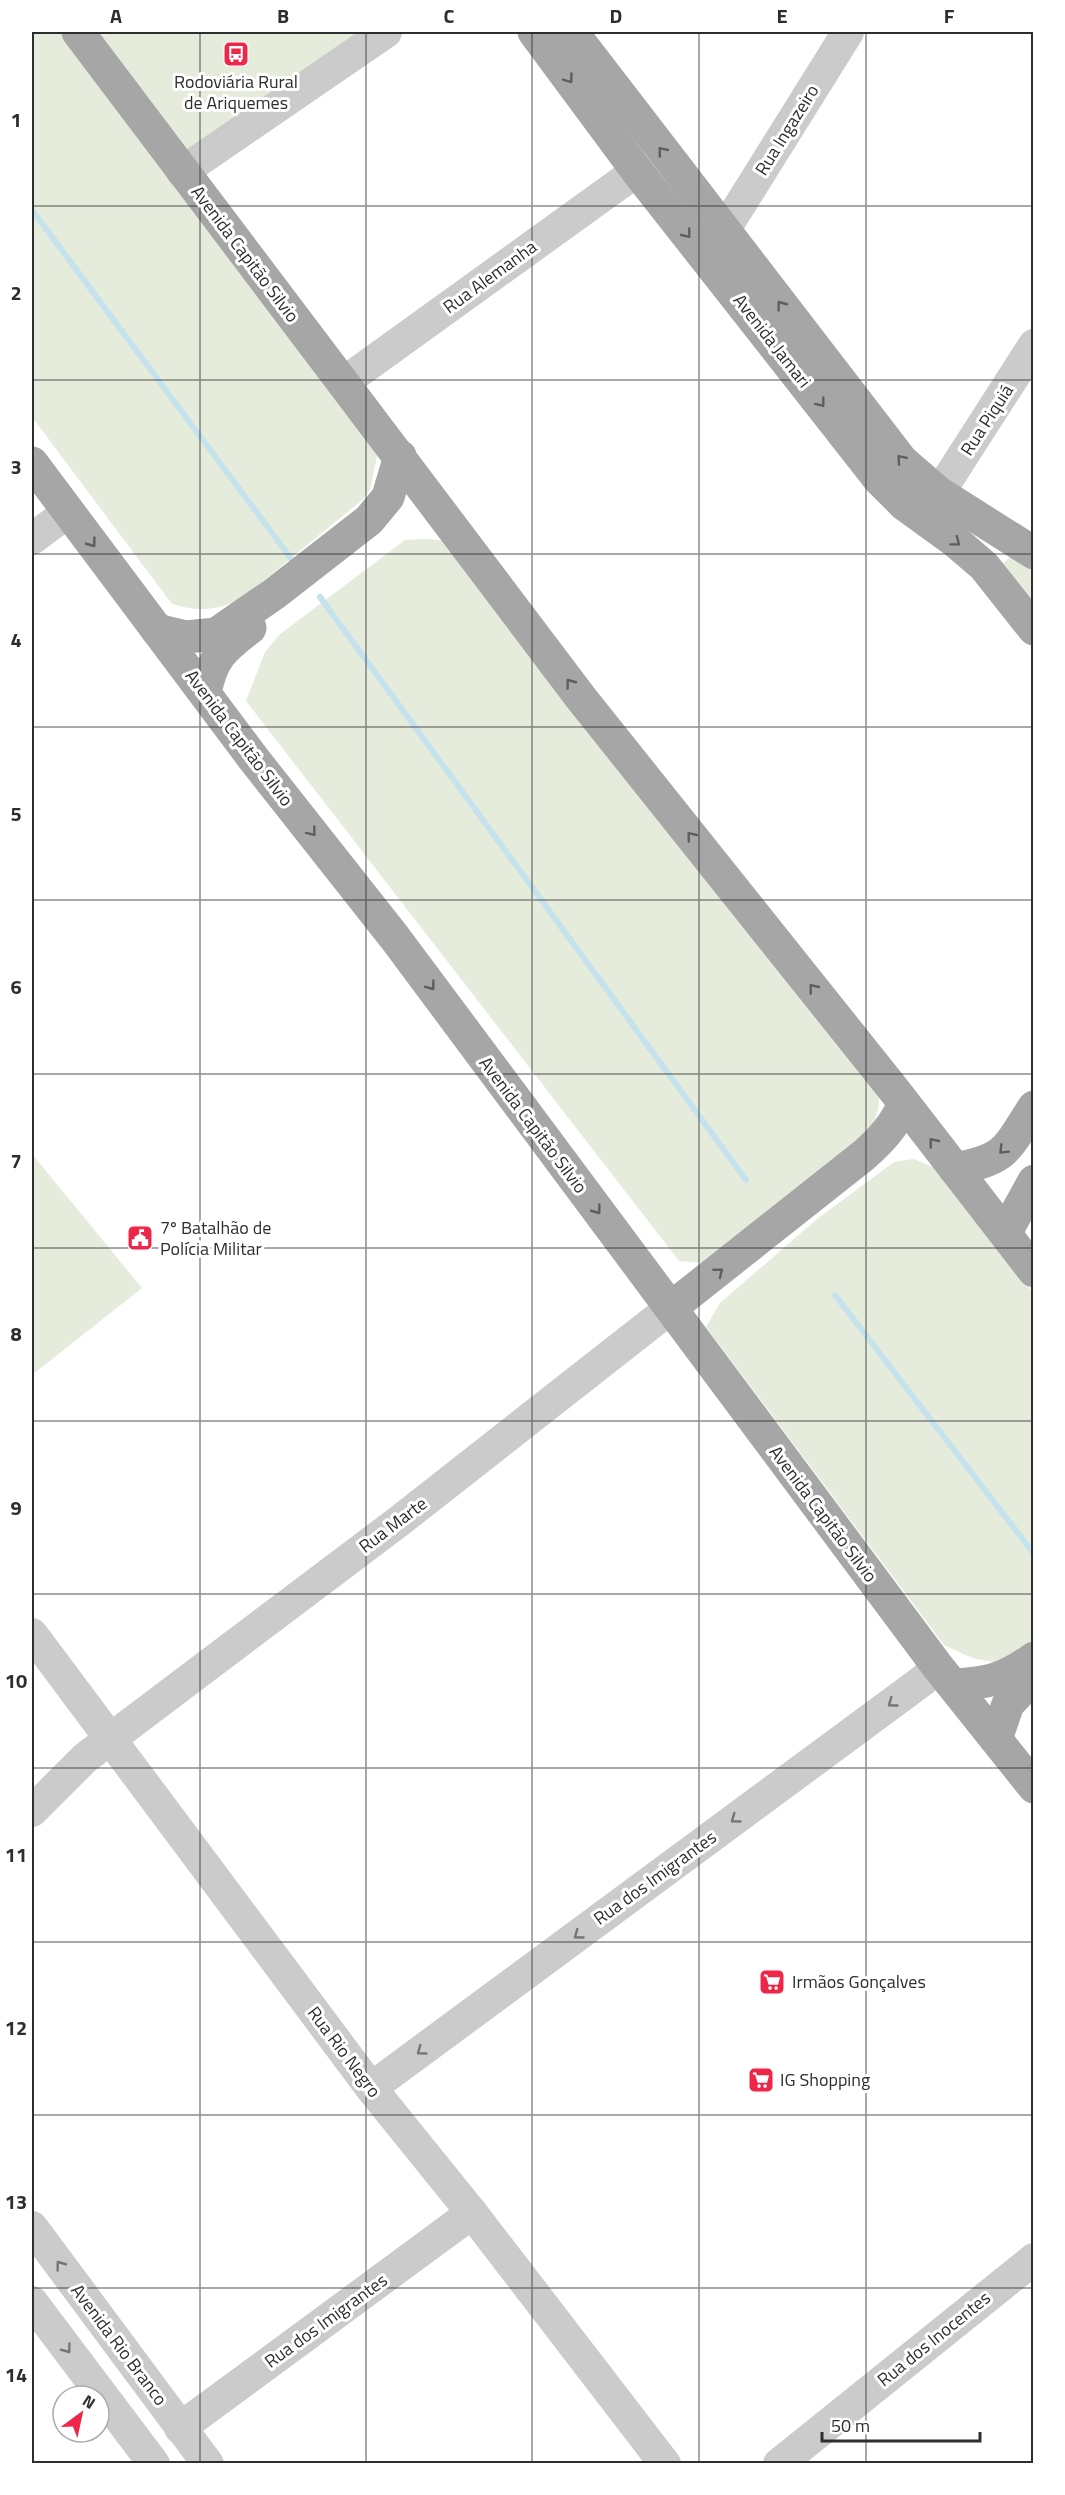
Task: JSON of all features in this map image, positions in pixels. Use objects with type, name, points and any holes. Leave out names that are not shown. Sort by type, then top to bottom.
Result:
[{"type":"main road","name":"Avenida Capitão Silvio","points":[[78,32],[581,698],[1006,1232],[1034,1271]]},
{"type":"main road","name":"Avenida Jamari","points":[[534,32],[725,229],[902,461],[939,494],[1034,553]]},
{"type":"main road","name":"Avenida Jamari","points":[[572,32],[617,118],[637,171],[879,479],[905,505],[956,542],[984,566],[1034,629]]},
{"type":"main road","points":[[158,630],[186,637],[216,634],[274,594],[369,520],[388,497],[400,456]]},
{"type":"main road","name":"Avenida Capitão Silvio","points":[[32,463],[205,693],[395,938],[657,1292],[672,1307],[695,1344],[945,1676],[1034,1787]]},
{"type":"main road","points":[[205,693],[208,676],[218,654],[388,521],[405,512],[429,513],[446,519]]},
{"type":"main road","points":[[672,1307],[864,1155],[889,1130],[904,1104]]},
{"type":"main road","points":[[955,1169],[986,1163],[1004,1152],[1034,1107]]},
{"type":"main road","points":[[1006,1232],[1034,1181]]},
{"type":"main road","points":[[945,1676],[983,1684],[1004,1678],[1034,1658]]},
{"type":"main road","points":[[996,1739],[1008,1704],[1034,1677]]},
{"type":"street","points":[[183,172],[386,32]]},
{"type":"street","name":"Rua Ingazeiro","points":[[725,229],[848,32]]},
{"type":"street","name":"Rua Alemanha","points":[[343,383],[637,171]]},
{"type":"street","name":"Rua Piquiá","points":[[939,494],[1034,345]]},
{"type":"street","points":[[32,539],[68,512]]},
{"type":"street","name":"Rua Marte","points":[[32,1811],[60,1780],[111,1738],[398,1522],[672,1307]]},
{"type":"street","name":"Rua Rio Negro","points":[[32,1635],[371,2088],[472,2213],[665,2463]]},
{"type":"street","name":"Rua dos Imigrantes","points":[[371,2088],[922,1682],[945,1676]]},
{"type":"street","name":"Rua dos Imigrantes","points":[[180,2428],[472,2213]]},
{"type":"street","name":"Avenida Rio Branco","points":[[32,2227],[208,2463]]},
{"type":"street","name":"Rua dos Inocentes","points":[[779,2463],[1034,2259]]},
{"type":"street","points":[[32,2302],[146,2461]]},
{"type":"green space","points":[[32,32],[66,32],[379,446],[370,490],[361,501],[241,599],[222,606],[199,609],[172,604],[32,417]]},
{"type":"green space","points":[[95,32],[370,32],[193,159]]},
{"type":"green space","points":[[405,540],[450,541],[880,1091],[878,1110],[872,1127],[704,1263],[679,1261],[246,701],[265,652],[279,635]]},
{"type":"green space","points":[[1016,552],[1033,564],[1033,606],[1002,564]]},
{"type":"green space","points":[[32,1154],[142,1288],[32,1375]]},
{"type":"green space","points":[[913,1159],[939,1169],[1033,1293],[1033,1649],[997,1663],[972,1658],[944,1645],[706,1327],[720,1303],[817,1219],[894,1162]]},
{"type":"waterway","points":[[32,210],[295,564]]},
{"type":"waterway","points":[[320,597],[746,1180]]},
{"type":"waterway","points":[[835,1295],[1034,1554]]},
{"type":"place","name":"Rodoviária Rural de Ariquemes","points":[[236,54]]},
{"type":"place","name":"7º Batalhão de Polícia Militar","points":[[140,1238]]},
{"type":"place","name":"Irmãos Gonçalves","points":[[772,1982]]},
{"type":"place","name":"IG Shopping","points":[[761,2080]]}]
